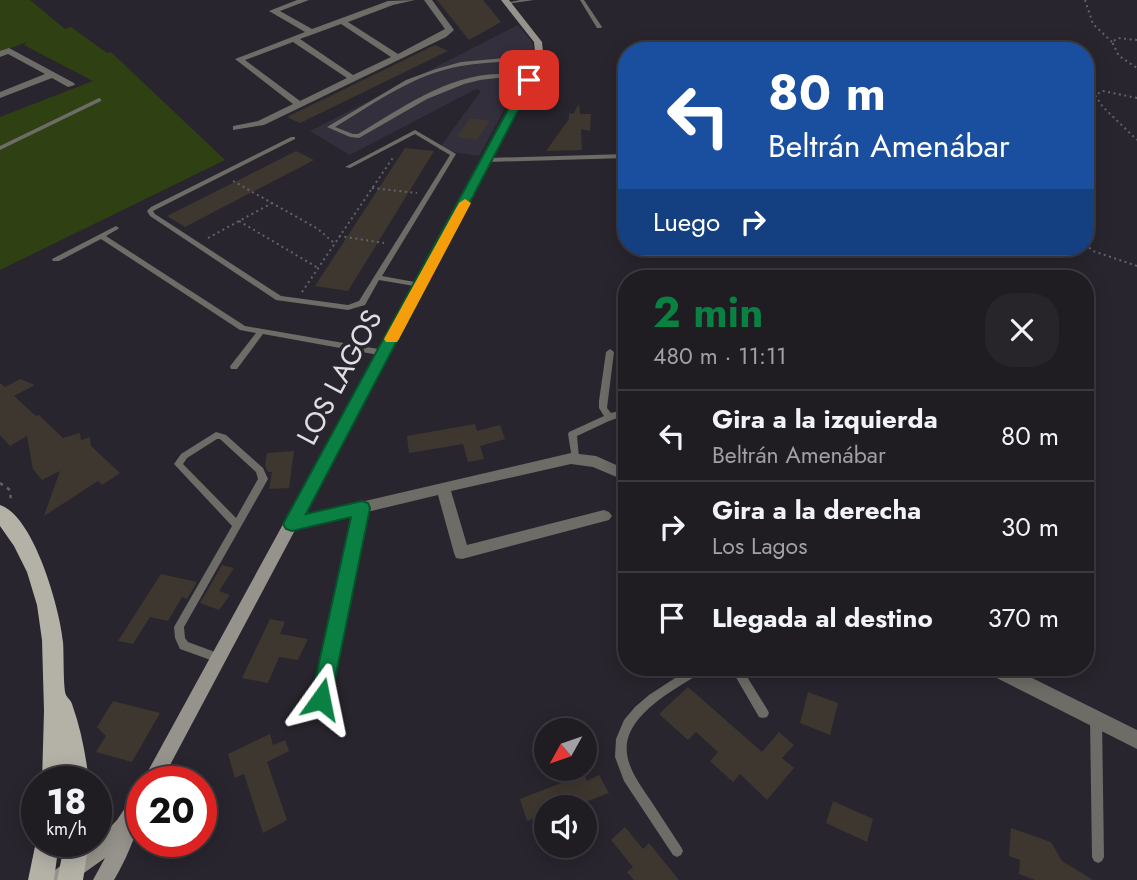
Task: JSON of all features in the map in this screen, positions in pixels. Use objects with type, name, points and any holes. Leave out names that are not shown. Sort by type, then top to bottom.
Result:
[{"type":"main road","name":"LOS LAGOS","points":[[160,766],[540,62],[538,42],[506,1]]},
{"type":"main road","points":[[0,512],[30,553],[45,590],[52,635],[55,687],[54,766]]},
{"type":"main road","points":[[55,687],[72,744],[75,766]]},
{"type":"main road","points":[[66,876],[105,847],[126,826]]},
{"type":"main road","points":[[103,880],[126,835]]},
{"type":"main road","points":[[41,880],[45,857]]},
{"type":"main road","points":[[66,876],[72,857]]},
{"type":"street","points":[[306,0],[273,11],[311,32]]},
{"type":"street","points":[[299,104],[239,59],[341,21],[411,0]]},
{"type":"street","points":[[236,128],[261,123],[450,30],[428,0]]},
{"type":"street","points":[[341,21],[397,57]]},
{"type":"street","points":[[293,38],[352,78]]},
{"type":"street","points":[[4,52],[71,85]]},
{"type":"street","points":[[0,89],[49,73]]},
{"type":"street","points":[[0,95],[49,73]]},
{"type":"street","points":[[292,524],[575,457],[596,460],[618,472]]},
{"type":"street","points":[[443,488],[463,553],[604,516]]},
{"type":"street","points":[[1011,676],[1137,740]]},
{"type":"lane","points":[[506,1],[532,0]]},
{"type":"lane","points":[[582,0],[600,27]]},
{"type":"lane","points":[[516,59],[520,61],[513,71],[530,78],[495,76],[460,85],[421,102],[359,136],[330,127],[408,81],[452,66],[516,59]]},
{"type":"lane","points":[[0,148],[99,100]]},
{"type":"lane","points":[[293,138],[150,211],[279,298],[357,307],[378,278],[453,153],[452,150],[435,145],[415,132],[348,166]]},
{"type":"lane","points":[[488,160],[618,156]]},
{"type":"lane","points":[[56,259],[116,228]]},
{"type":"lane","points":[[101,236],[233,323],[260,333],[384,353]]},
{"type":"lane","points":[[378,278],[420,285]]},
{"type":"lane","points":[[234,367],[260,333]]},
{"type":"lane","points":[[609,417],[603,408],[604,380],[609,372],[610,352]]},
{"type":"lane","points":[[575,457],[572,434],[618,414]]},
{"type":"lane","points":[[219,658],[184,646],[178,627],[263,479],[260,470],[223,437],[216,435],[184,456],[178,464],[236,524]]},
{"type":"lane","points":[[321,699],[362,508]]},
{"type":"lane","points":[[677,851],[622,766],[620,743],[625,725],[631,717],[688,676]]},
{"type":"lane","points":[[740,676],[763,713]]},
{"type":"lane","points":[[1096,719],[1098,857]]},
{"type":"path","points":[[1085,0],[1085,14],[1092,25],[1112,42],[1119,56],[1137,68]]},
{"type":"path","points":[[1112,42],[1118,38],[1137,40]]},
{"type":"path","points":[[1137,98],[1102,92],[1095,95],[1098,103],[1129,126],[1137,140]]},
{"type":"path","points":[[296,301],[404,141],[400,138]]},
{"type":"path","points":[[221,174],[318,229],[334,243]]},
{"type":"path","points":[[372,188],[429,194]]},
{"type":"path","points":[[196,244],[272,203]]},
{"type":"path","points":[[239,221],[318,268]]},
{"type":"path","points":[[339,236],[398,245]]},
{"type":"path","points":[[1094,251],[1137,266]]},
{"type":"shaded area","points":[[518,25],[532,42],[534,55],[479,156],[438,150],[481,91],[476,89],[350,155],[310,131]]},
{"type":"green space","points":[[0,0],[30,0],[65,29],[71,27],[107,53],[111,52],[225,160],[0,270],[0,117],[93,81],[24,45],[27,42],[0,52]]},
{"type":"building","points":[[437,0],[483,0],[501,22],[469,40]]},
{"type":"building","points":[[435,45],[448,51],[300,123],[287,117]]},
{"type":"building","points":[[579,104],[580,114],[591,114],[590,131],[581,129],[582,150],[546,151],[569,119],[569,113],[573,114]]},
{"type":"building","points":[[470,118],[490,121],[477,140],[457,137]]},
{"type":"building","points":[[405,148],[434,151],[348,291],[315,286]]},
{"type":"building","points":[[296,151],[314,160],[185,227],[167,216]]},
{"type":"building","points":[[20,379],[35,385],[14,396],[63,438],[80,433],[81,440],[90,437],[91,446],[120,473],[102,485],[98,481],[44,516],[60,471],[42,480],[33,469],[27,436],[10,446],[0,435],[0,383],[5,387]]},
{"type":"building","points":[[475,424],[477,431],[500,425],[505,439],[480,446],[484,459],[468,462],[463,444],[409,453],[407,436]]},
{"type":"building","points":[[294,451],[289,488],[269,489],[272,472],[268,472],[265,466],[267,453]]},
{"type":"building","points":[[222,565],[234,568],[219,591],[230,595],[219,610],[200,603]]},
{"type":"building","points":[[161,574],[197,582],[187,599],[182,597],[168,621],[150,617],[133,644],[118,641]]},
{"type":"building","points":[[270,619],[285,622],[280,634],[308,639],[298,660],[279,657],[268,683],[242,678]]},
{"type":"building","points":[[688,687],[762,752],[779,732],[794,745],[782,758],[794,768],[767,800],[740,774],[733,782],[710,761],[718,752],[696,732],[688,740],[659,714]]},
{"type":"building","points":[[808,692],[838,703],[830,735],[800,723]]},
{"type":"building","points":[[113,701],[160,713],[132,762],[96,752],[106,736],[97,727]]},
{"type":"building","points":[[270,734],[273,745],[285,740],[289,751],[267,762],[287,820],[263,833],[244,774],[235,778],[228,754]]},
{"type":"building","points":[[599,775],[609,793],[597,798],[597,795],[534,795],[534,818],[527,821],[520,799],[566,781],[597,781]]},
{"type":"building","points":[[833,801],[873,819],[867,842],[826,823]]},
{"type":"building","points":[[625,827],[643,849],[649,843],[679,880],[634,880],[627,872],[633,867],[611,840]]},
{"type":"building","points":[[1011,828],[1051,842],[1062,861],[1093,880],[1035,880],[1019,874],[1020,860],[1009,856]]},
{"type":"slow traffic","points":[[391,339],[465,203]]},
{"type":"route","points":[[321,699],[362,508],[292,524],[529,80]]}]
